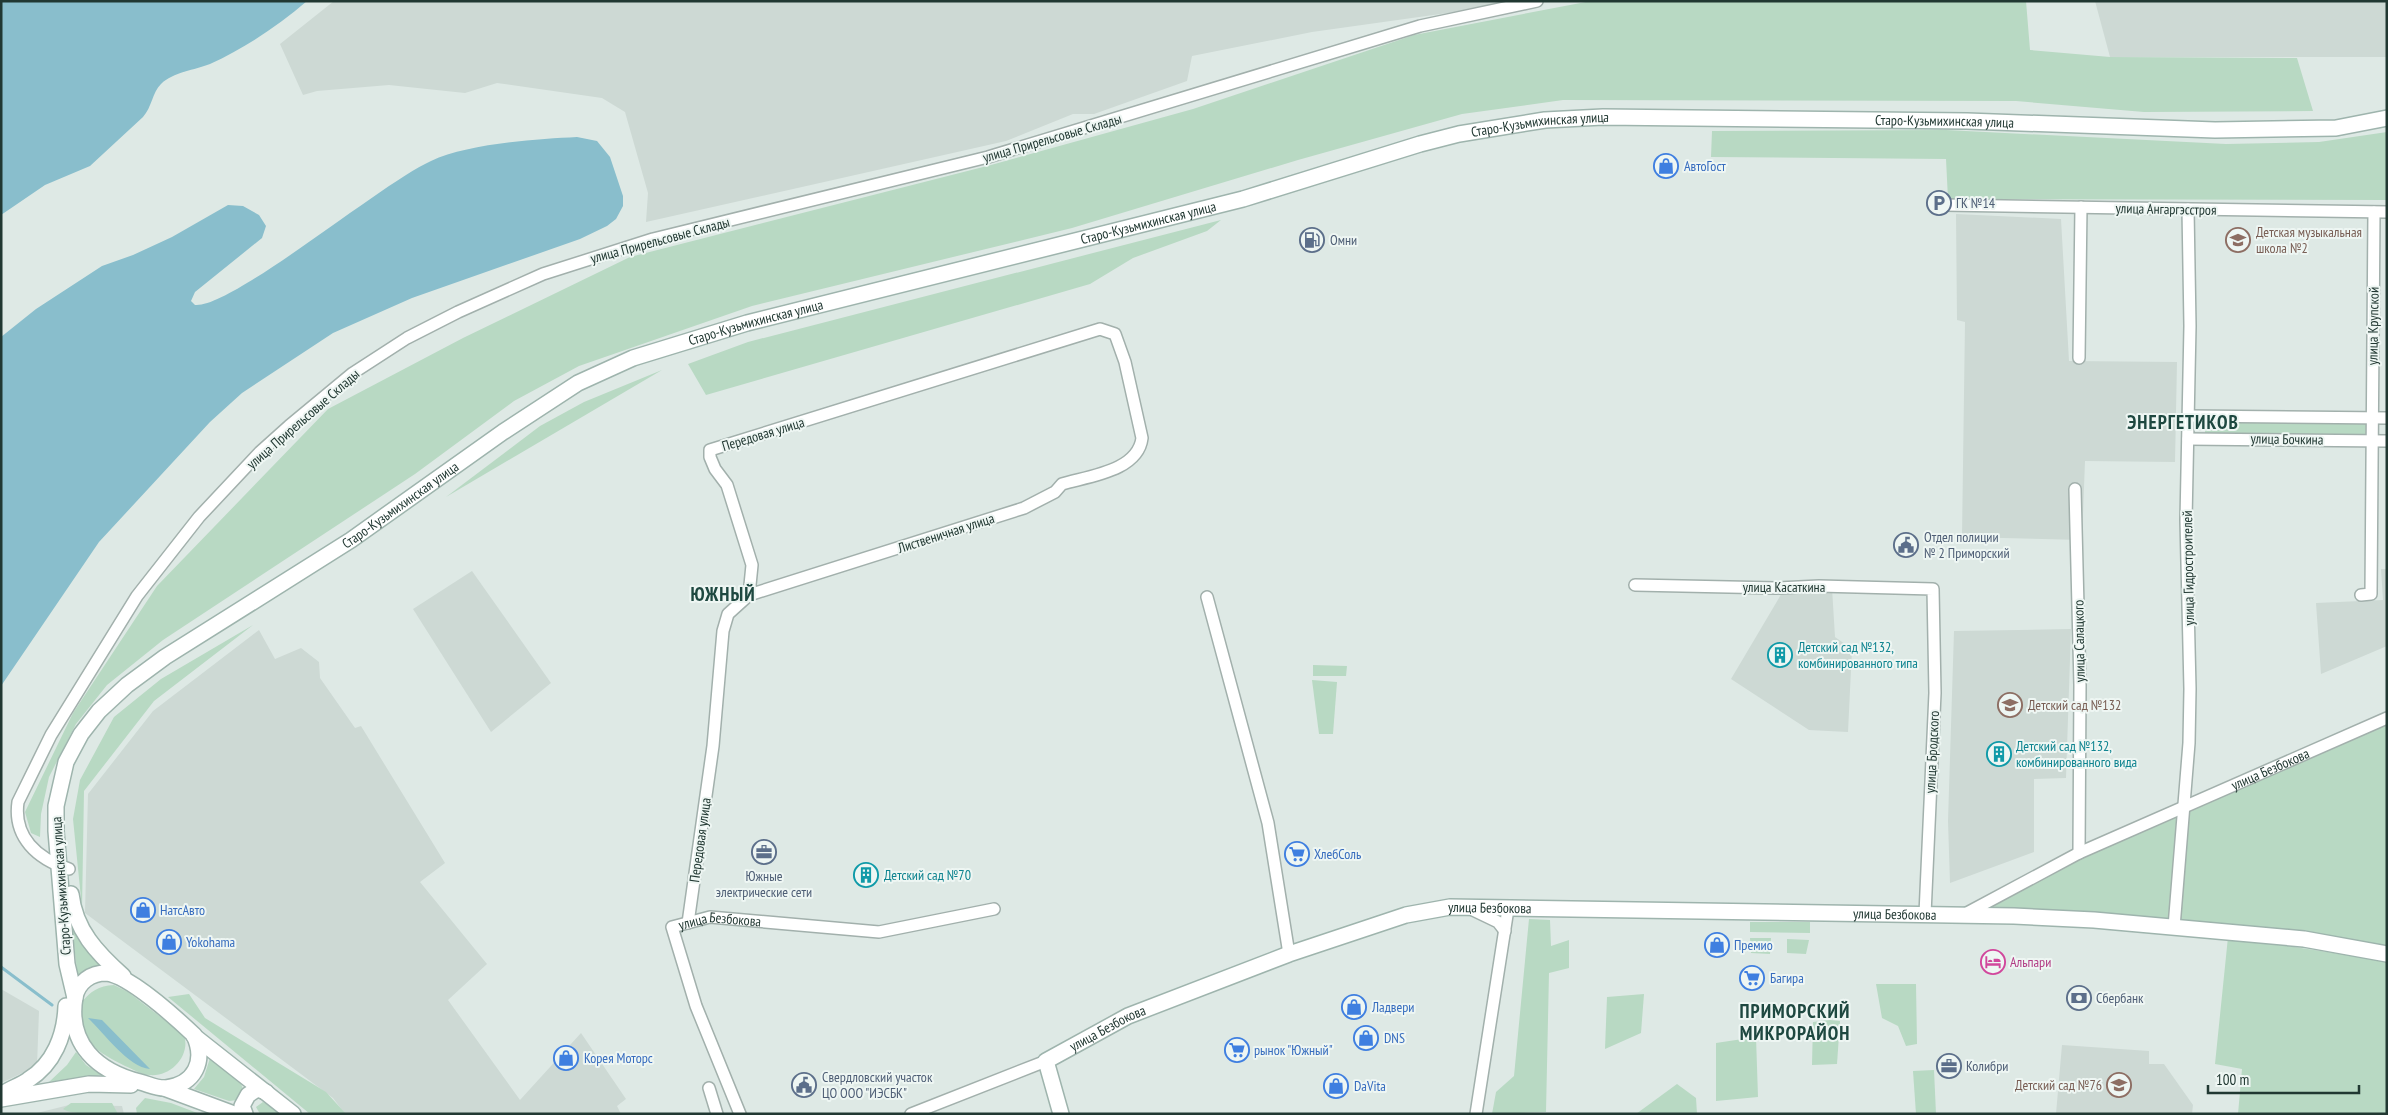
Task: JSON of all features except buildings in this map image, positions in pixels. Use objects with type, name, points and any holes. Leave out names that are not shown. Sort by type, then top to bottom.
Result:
[{"type":"main road","name":"Старо-Кузьмихинская улица","points":[[1,1095],[20,1085],[41,1070],[58,1045],[66,1018],[67,964],[63,871],[56,815],[61,778],[66,762],[81,734],[111,699],[144,672],[351,540],[560,393],[613,366],[747,323],[1243,199],[1420,144],[1459,134],[1545,120],[1630,117],[1967,121],[2224,130],[2336,128],[2362,125],[2387,118]]},
{"type":"main road","name":"Старо-Кузьмихинская улица","points":[[63,871],[73,909],[82,931],[100,955],[131,983]]},
{"type":"main road","name":"улица Безбокова","points":[[1046,1061],[1128,1016],[1289,954],[1406,916],[1462,906],[1508,909],[1965,914],[2174,927],[2304,939],[2387,954]]},
{"type":"main road","name":"Старо-Кузьмихинская улица","points":[[67,964],[75,998]]},
{"type":"main road","points":[[20,1085],[32,1083],[42,1077],[58,1062],[70,1041],[75,998],[83,983],[97,974],[113,974],[131,983],[293,1114]]},
{"type":"main road","points":[[74,1019],[80,1040],[97,1062],[119,1075],[234,1114]]},
{"type":"main road","points":[[1,1099],[89,1084],[162,1088],[184,1082],[197,1071],[200,1052],[194,1035]]},
{"type":"main road","points":[[1046,1061],[1062,1114]]},
{"type":"main road","points":[[244,1114],[242,1106],[248,1095],[257,1089],[266,1092]]},
{"type":"street","name":"улица Прирельсовые Склады","points":[[63,871],[32,850],[18,824],[16,813],[18,802],[51,735],[137,596],[164,558],[199,517],[260,452],[353,373],[407,338],[458,312],[544,274],[653,239],[988,157],[1420,26],[1537,1]]},
{"type":"street","name":"улица Ангаргэсстроя","points":[[1945,204],[2387,212]]},
{"type":"street","points":[[2079,358],[2081,207]]},
{"type":"street","name":"улица Гидростроителей","points":[[2174,927],[2184,807],[2190,689],[2186,520],[2188,209]]},
{"type":"street","name":"улица Крупской","points":[[2361,595],[2371,594],[2374,212]]},
{"type":"street","name":"Передовая улица","points":[[688,923],[713,746],[723,631],[728,614],[749,595],[752,565],[727,485],[715,469],[710,457],[710,450],[1100,329],[1115,334],[1125,362],[1142,438],[1141,447],[1136,456]]},
{"type":"street","name":"улица Бочкина","points":[[2188,416],[2387,418]]},
{"type":"street","name":"улица Бочкина","points":[[2188,438],[2387,441]]},
{"type":"street","name":"Лиственичная улица","points":[[749,595],[1024,508],[1055,492],[1062,484],[1124,464],[1136,456]]},
{"type":"street","name":"улица Салацкого","points":[[2075,490],[2080,685],[2079,853]]},
{"type":"street","name":"улица Касаткина","points":[[1635,585],[1934,589]]},
{"type":"street","name":"улица Бродского","points":[[1925,914],[1935,693],[1934,589]]},
{"type":"street","points":[[1207,597],[1268,823],[1289,954]]},
{"type":"street","name":"улица Безбокова","points":[[1965,914],[2079,853],[2387,718]]},
{"type":"street","points":[[1462,906],[1485,914],[1498,922],[1505,931]]},
{"type":"street","name":"улица Безбокова","points":[[740,1114],[696,1006],[672,927],[710,917],[879,932],[994,909]]},
{"type":"street","points":[[1476,1114],[1508,909]]},
{"type":"street","name":"улица Безбокова","points":[[911,1114],[1046,1061]]},
{"type":"street","points":[[709,1088],[717,1114]]},
{"type":"shaded area","points":[[334,1],[1513,1],[1469,10],[1312,32],[1192,56],[1187,81],[1094,114],[1073,114],[1006,141],[646,222],[648,193],[625,112],[602,98],[497,83],[465,93],[389,85],[317,91],[303,95],[280,44]]},
{"type":"shaded area","points":[[2095,1],[2387,1],[2387,57],[2110,57]]},
{"type":"shaded area","points":[[1956,214],[2061,219],[2069,361],[2177,362],[2175,462],[2085,461],[2082,540],[1962,537],[1965,322],[1957,320]]},
{"type":"shaded area","points":[[2381,569],[2387,569],[2387,646],[2321,674],[2316,603],[2383,600]]},
{"type":"shaded area","points":[[472,571],[551,683],[491,732],[413,609]]},
{"type":"shaded area","points":[[1786,586],[1832,588],[1835,637],[1852,649],[1848,732],[1809,730],[1731,679]]},
{"type":"shaded area","name":"Детский сад №132","points":[[2071,629],[2066,778],[2034,779],[2034,852],[1950,883],[1948,821],[1954,631]]},
{"type":"shaded area","points":[[259,630],[275,659],[301,648],[319,662],[320,678],[355,728],[361,726],[445,863],[420,882],[487,964],[448,1000],[520,1100],[581,1033],[626,1099],[617,1106],[621,1114],[345,1114],[333,1098],[85,913],[88,794],[153,711]]},
{"type":"shaded area","points":[[1,989],[39,1011],[37,1066],[1,1083]]},
{"type":"shaded area","name":"Детский сад №76","points":[[2062,1045],[2149,1051],[2149,1064],[2164,1064],[2193,1105],[2192,1114],[2056,1114]]},
{"type":"shaded area","points":[[69,1105],[122,1106],[124,1114],[33,1114]]},
{"type":"green space","points":[[1591,1],[2026,1],[2030,50],[2110,57],[2297,58],[2313,111],[2144,112],[2016,101],[1563,100],[1462,114],[1298,160],[1072,228],[752,306],[579,366],[514,401],[415,474],[163,640],[107,685],[76,724],[49,777],[41,814],[40,837],[31,833],[25,812],[73,713],[157,586],[328,409],[463,338],[630,257],[991,165],[1193,109],[1414,35]]},
{"type":"green space","points":[[1946,130],[2226,144],[2319,142],[2387,132],[2387,200],[1948,199],[1946,159],[1711,157],[1712,131]]},
{"type":"green space","points":[[1221,220],[1207,231],[1133,258],[1090,284],[706,395],[688,364],[748,342]]},
{"type":"green space","points":[[662,370],[446,497],[540,426],[584,402]]},
{"type":"green space","points":[[2366,418],[2366,435],[2205,436],[2205,419]]},
{"type":"green space","points":[[253,625],[154,701],[84,791],[82,908],[73,819],[80,780],[114,717],[161,679]]},
{"type":"green space","points":[[1313,665],[1347,666],[1346,676],[1313,676]]},
{"type":"green space","points":[[1312,680],[1337,682],[1333,734],[1319,734]]},
{"type":"green space","points":[[2387,717],[2387,954],[1965,914],[2012,887]]},
{"type":"green space","points":[[1529,919],[1550,920],[1551,946],[1569,940],[1569,968],[1549,973],[1546,1112],[1492,1114],[1496,1092],[1514,1076]]},
{"type":"green space","points":[[1750,922],[1810,922],[1810,933],[1750,932]]},
{"type":"green space","points":[[74,925],[106,968],[78,980],[72,926]]},
{"type":"green space","points":[[2228,937],[2387,961],[2387,1114],[2238,1114],[2242,1069],[2215,1064]]},
{"type":"green space","points":[[1750,938],[1771,938],[1770,954],[1751,953]]},
{"type":"green space","points":[[1787,939],[1809,940],[1806,954],[1787,953]]},
{"type":"green space","points":[[1876,984],[1916,984],[1917,1044],[1906,1046],[1898,1026],[1882,1018]]},
{"type":"green space","points":[[114,985],[128,992],[184,1035],[185,1050],[178,1063],[172,1068],[158,1075],[144,1074],[104,1054],[86,1036],[83,1027],[81,1003],[95,990]]},
{"type":"green space","points":[[189,994],[205,1018],[326,1092],[346,1114],[310,1114],[168,997]]},
{"type":"green space","points":[[1644,994],[1641,1033],[1605,1049],[1607,997]]},
{"type":"green space","points":[[1840,1021],[1837,1064],[1812,1065],[1813,1022]]},
{"type":"green space","points":[[1756,1037],[1758,1097],[1716,1101],[1716,1043]]},
{"type":"green space","points":[[76,1052],[86,1065],[101,1075],[49,1082],[67,1065]]},
{"type":"green space","points":[[210,1058],[241,1084],[244,1091],[238,1100],[229,1101],[194,1089],[204,1077]]},
{"type":"green space","points":[[1934,1070],[1936,1114],[1916,1114],[1913,1071]]},
{"type":"green space","points":[[1677,1084],[1696,1098],[1697,1114],[1636,1114]]},
{"type":"green space","points":[[145,1098],[171,1103],[200,1114],[137,1114],[136,1108]]},
{"type":"green space","points":[[263,1102],[283,1114],[260,1114],[256,1107]]},
{"type":"green space","points":[[71,1103],[112,1103],[118,1114],[81,1113],[63,1109]]},
{"type":"water","points":[[1,1],[307,1],[273,28],[236,51],[210,64],[178,74],[166,80],[158,88],[143,117],[90,166],[45,185],[1,215]]},
{"type":"water","points":[[577,137],[597,141],[610,157],[623,196],[623,206],[616,219],[607,226],[580,239],[412,298],[333,333],[242,393],[210,422],[99,542],[1,686],[1,337],[36,309],[102,266],[133,255],[172,237],[228,205],[243,206],[259,215],[266,226],[262,238],[195,292],[191,301],[195,305],[214,301],[273,267],[379,193],[431,161],[463,150],[482,146]]},
{"type":"water","points":[[88,1018],[102,1020],[150,1069],[142,1067],[125,1056]]},
{"type":"waterway","points":[[1,967],[52,1005]]},
{"type":"place","name":"АвтоГост","points":[[1666,166]]},
{"type":"place","name":"ГК №14","points":[[1939,203]]},
{"type":"place","name":"Омни","points":[[1312,240]]},
{"type":"place","name":"Детская музыкальная школа №2","points":[[2238,240]]},
{"type":"place","name":"Отдел полиции № 2 Приморский","points":[[1906,545]]},
{"type":"place","name":"Детский сад №132, комбинированного типа","points":[[1780,655]]},
{"type":"place","name":"Детский сад №132","points":[[2010,705]]},
{"type":"place","name":"Детский сад №132, комбинированного вида","points":[[1999,754]]},
{"type":"place","name":"Южные электрические сети","points":[[764,852]]},
{"type":"place","name":"ХлебСоль","points":[[1297,854]]},
{"type":"place","name":"Детский сад №70","points":[[866,875]]},
{"type":"place","name":"НатсАвто","points":[[143,910]]},
{"type":"place","name":"Yokohama","points":[[169,942]]},
{"type":"place","name":"Премио","points":[[1717,945]]},
{"type":"place","name":"Альпари","points":[[1993,962]]},
{"type":"place","name":"Багира","points":[[1752,978]]},
{"type":"place","name":"Сбербанк","points":[[2079,998]]},
{"type":"place","name":"Ладвери","points":[[1354,1007]]},
{"type":"place","name":"DNS","points":[[1366,1038]]},
{"type":"place","name":"рынок \"Южный\"","points":[[1237,1050]]},
{"type":"place","name":"Корея Моторс","points":[[566,1058]]},
{"type":"place","name":"Колибри","points":[[1949,1066]]},
{"type":"place","name":"Свердловский участок ЦО ООО \"ИЭСБК\"","points":[[804,1085]]},
{"type":"place","name":"Детский сад №76","points":[[2119,1085]]},
{"type":"place","name":"DaVita","points":[[1336,1086]]},
{"type":"district","name":"ЭНЕРГЕТИКОВ","points":[[2183,422]]},
{"type":"district","name":"ЮЖНЫЙ","points":[[723,594]]},
{"type":"district","name":"ПРИМОРСКИЙ МИКРОРАЙОН","points":[[1795,1022]]}]
